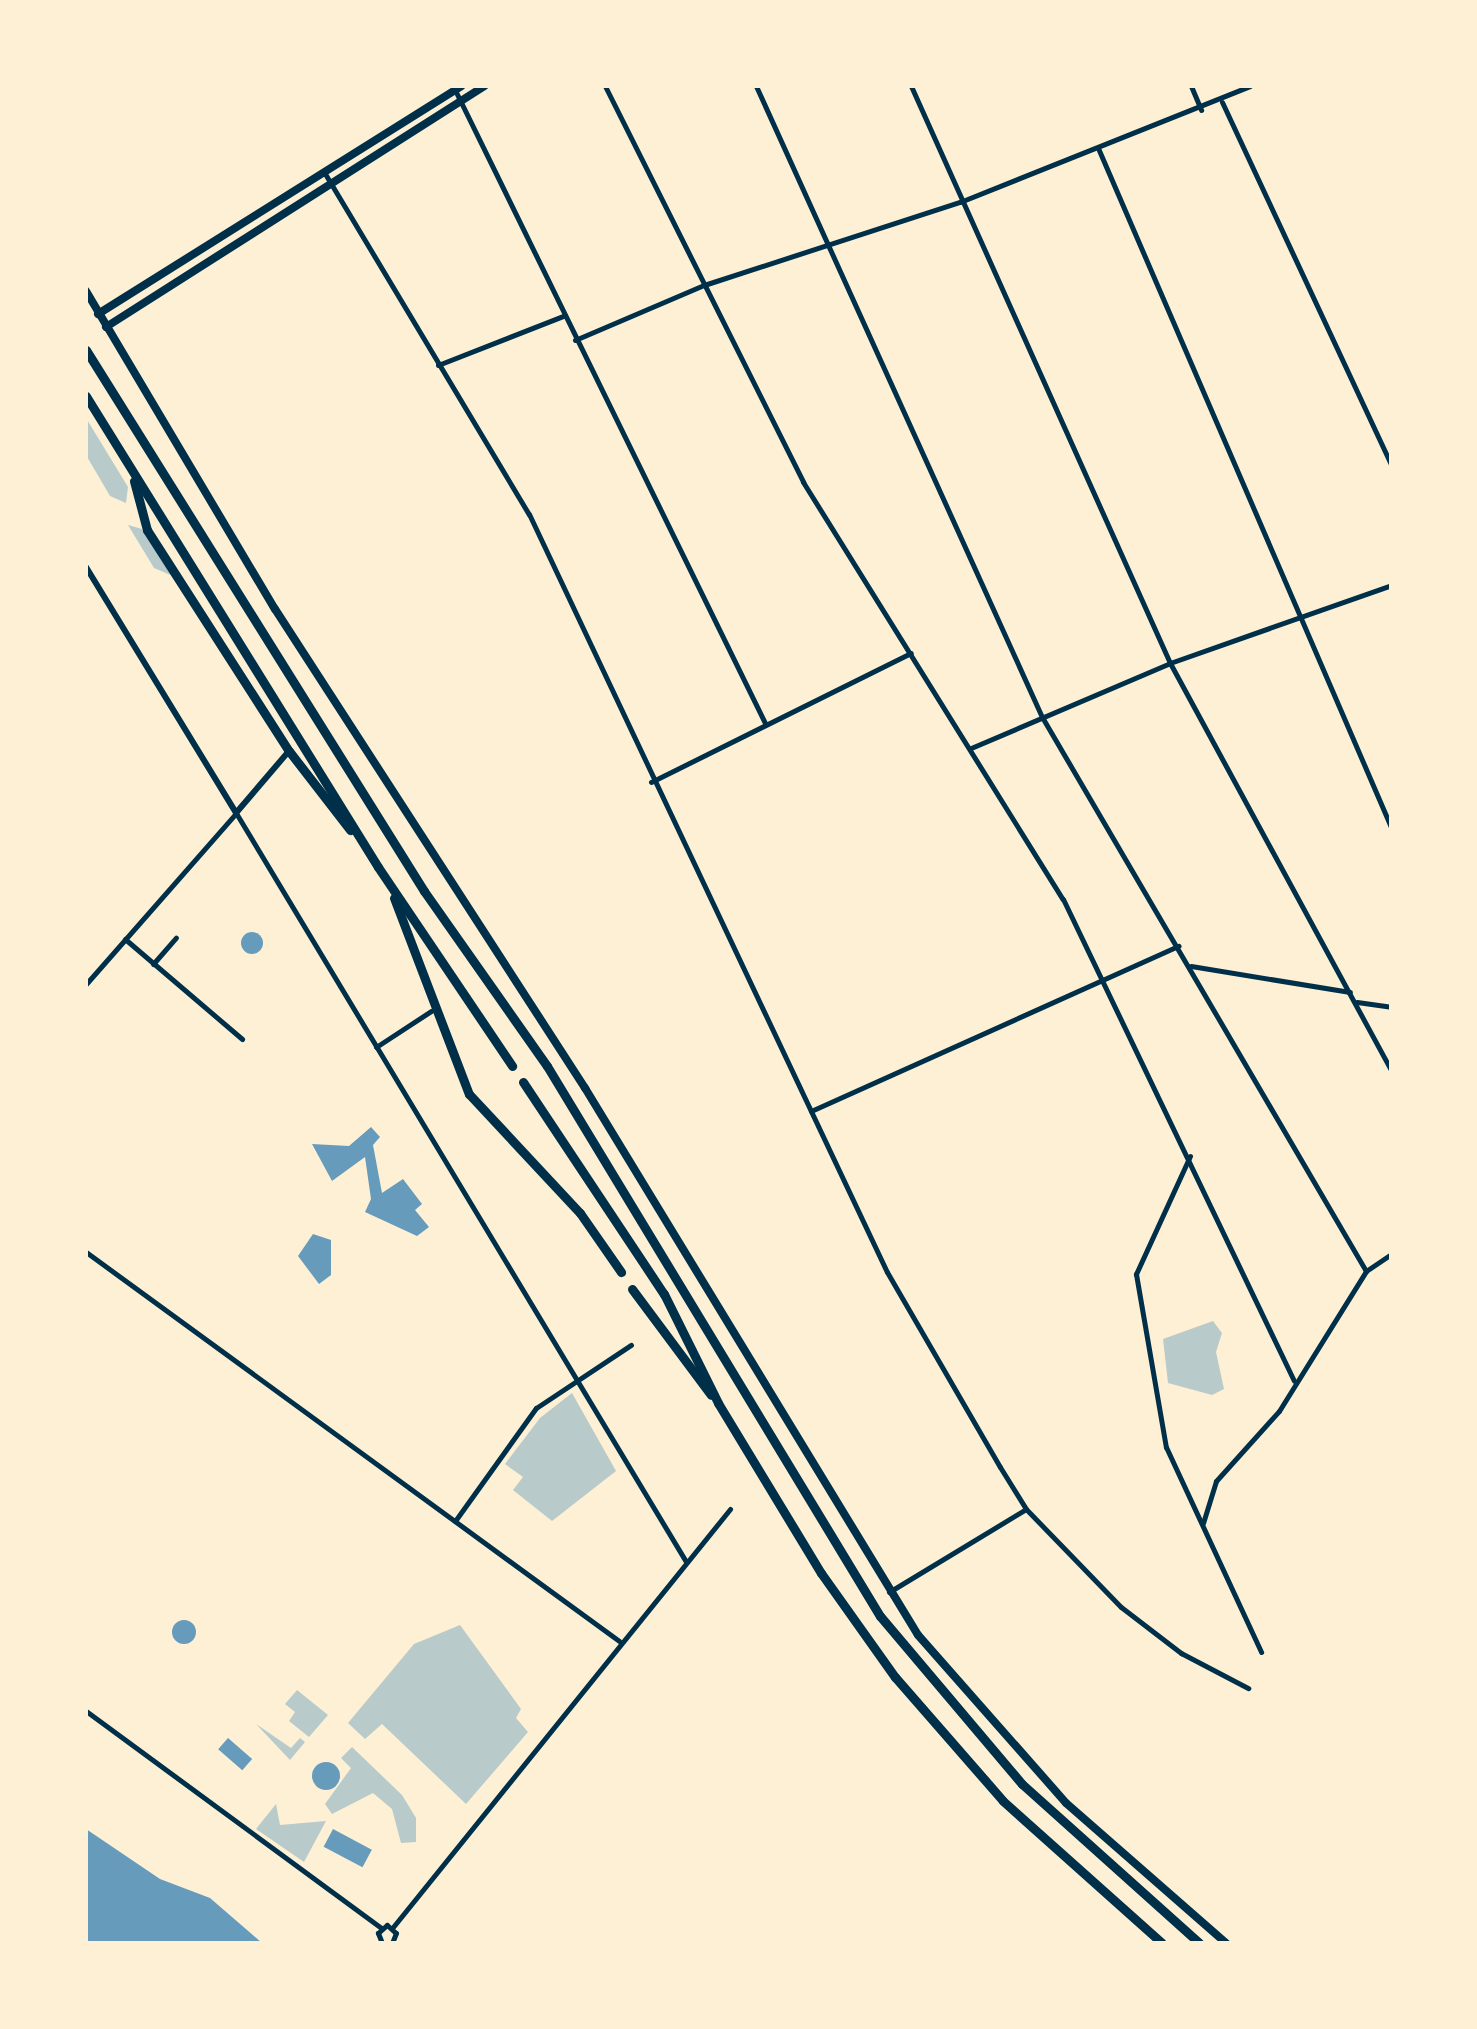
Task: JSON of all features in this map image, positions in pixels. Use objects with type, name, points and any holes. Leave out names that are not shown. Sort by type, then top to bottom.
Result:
[{"type":"highway","points":[[86,350],[424,891],[547,1066],[880,1616],[1022,1784],[1199,1943]]},
{"type":"highway","points":[[86,396],[378,867],[512,1066]]},
{"type":"highway","points":[[131,470],[147,530],[289,751],[378,867]]},
{"type":"highway","points":[[389,884],[431,1011],[469,1094],[580,1213],[621,1272]]},
{"type":"highway","points":[[523,1082],[664,1294],[718,1403],[821,1573],[923,1712],[1033,1830],[1162,1943]]},
{"type":"highway","points":[[632,1289],[718,1403]]},
{"type":"main road","points":[[106,327],[485,86]]},
{"type":"main road","points":[[98,314],[458,88]]},
{"type":"main road","points":[[86,291],[327,692],[585,1088],[888,1592],[1066,1803],[1226,1943]]},
{"type":"street","points":[[605,86],[803,482],[971,748],[1104,980],[1294,1381]]},
{"type":"street","points":[[756,86],[824,245],[1042,717],[1191,966],[1366,1271]]},
{"type":"street","points":[[911,86],[960,202],[1170,663],[1391,1070]]},
{"type":"street","points":[[1191,86],[1201,110]]},
{"type":"street","points":[[575,340],[704,285],[960,202],[1222,102],[1250,86]]},
{"type":"street","points":[[458,88],[460,101],[563,316],[765,723]]},
{"type":"street","points":[[1222,102],[1391,465]]},
{"type":"street","points":[[1098,148],[1391,827]]},
{"type":"street","points":[[324,171],[529,514],[651,782],[887,1272],[1026,1509],[1121,1607],[1181,1653],[1248,1688]]},
{"type":"street","points":[[438,365],[563,316]]},
{"type":"street","points":[[86,567],[685,1560]]},
{"type":"street","points":[[971,748],[1170,663],[1301,614],[1391,585]]},
{"type":"street","points":[[651,782],[911,653]]},
{"type":"street","points":[[86,984],[289,751]]},
{"type":"street","points":[[153,964],[176,938]]},
{"type":"street","points":[[125,939],[242,1039]]},
{"type":"street","points":[[811,1111],[1179,946]]},
{"type":"street","points":[[1191,966],[1351,992]]},
{"type":"street","points":[[1356,1002],[1391,1007]]},
{"type":"street","points":[[376,1047],[431,1011]]},
{"type":"street","points":[[1190,1156],[1136,1274],[1166,1447],[1261,1652]]},
{"type":"street","points":[[86,1252],[619,1641]]},
{"type":"street","points":[[1202,1524],[1216,1481],[1279,1411],[1294,1381],[1366,1271],[1391,1254]]},
{"type":"street","points":[[455,1521],[531,1414],[575,1377],[631,1345]]},
{"type":"street","points":[[86,1711],[381,1928],[393,1927],[619,1641],[730,1509]]},
{"type":"street","points":[[888,1592],[1026,1509]]},
{"type":"street","points":[[393,1927],[396,1942]]},
{"type":"street","points":[[381,1928],[382,1943]]},
{"type":"shaded area","points":[[86,418],[128,487],[126,503],[110,496],[86,455]]},
{"type":"shaded area","points":[[128,525],[142,529],[173,576],[154,568]]},
{"type":"shaded area","points":[[1213,1321],[1222,1333],[1216,1352],[1224,1389],[1212,1395],[1168,1383],[1163,1339]]},
{"type":"shaded area","points":[[572,1393],[616,1471],[552,1521],[513,1490],[523,1477],[505,1464],[540,1418]]},
{"type":"shaded area","points":[[460,1625],[521,1709],[516,1718],[528,1732],[466,1804],[382,1724],[365,1739],[348,1723],[414,1644]]},
{"type":"shaded area","points":[[297,1690],[328,1715],[309,1737],[289,1721],[295,1712],[285,1704]]},
{"type":"shaded area","points":[[256,1724],[291,1748],[300,1738],[305,1742],[290,1760]]},
{"type":"shaded area","points":[[352,1747],[402,1795],[416,1818],[416,1842],[401,1843],[392,1809],[373,1793],[332,1814],[325,1804],[351,1768],[341,1758]]},
{"type":"shaded area","points":[[276,1804],[280,1825],[326,1821],[304,1862],[256,1829]]},
{"type":"water","points":[[252,932],[260,935],[263,943],[260,951],[252,954],[244,951],[241,943],[244,935]]},
{"type":"water","points":[[371,1127],[380,1137],[373,1145],[382,1193],[403,1179],[422,1204],[415,1210],[429,1227],[417,1236],[365,1212],[371,1199],[365,1157],[332,1181],[312,1144],[349,1146]]},
{"type":"water","points":[[313,1234],[331,1240],[331,1275],[319,1284],[298,1256]]},
{"type":"water","points":[[179,1620],[189,1620],[196,1627],[196,1637],[189,1644],[179,1644],[172,1637],[172,1627]]},
{"type":"water","points":[[228,1738],[252,1759],[242,1770],[218,1749]]},
{"type":"water","points":[[326,1762],[336,1766],[340,1776],[336,1786],[326,1790],[316,1786],[312,1776],[316,1766]]},
{"type":"water","points":[[86,1829],[160,1879],[210,1898],[262,1943],[86,1943]]},
{"type":"water","points":[[333,1829],[372,1850],[362,1867],[324,1847]]}]
